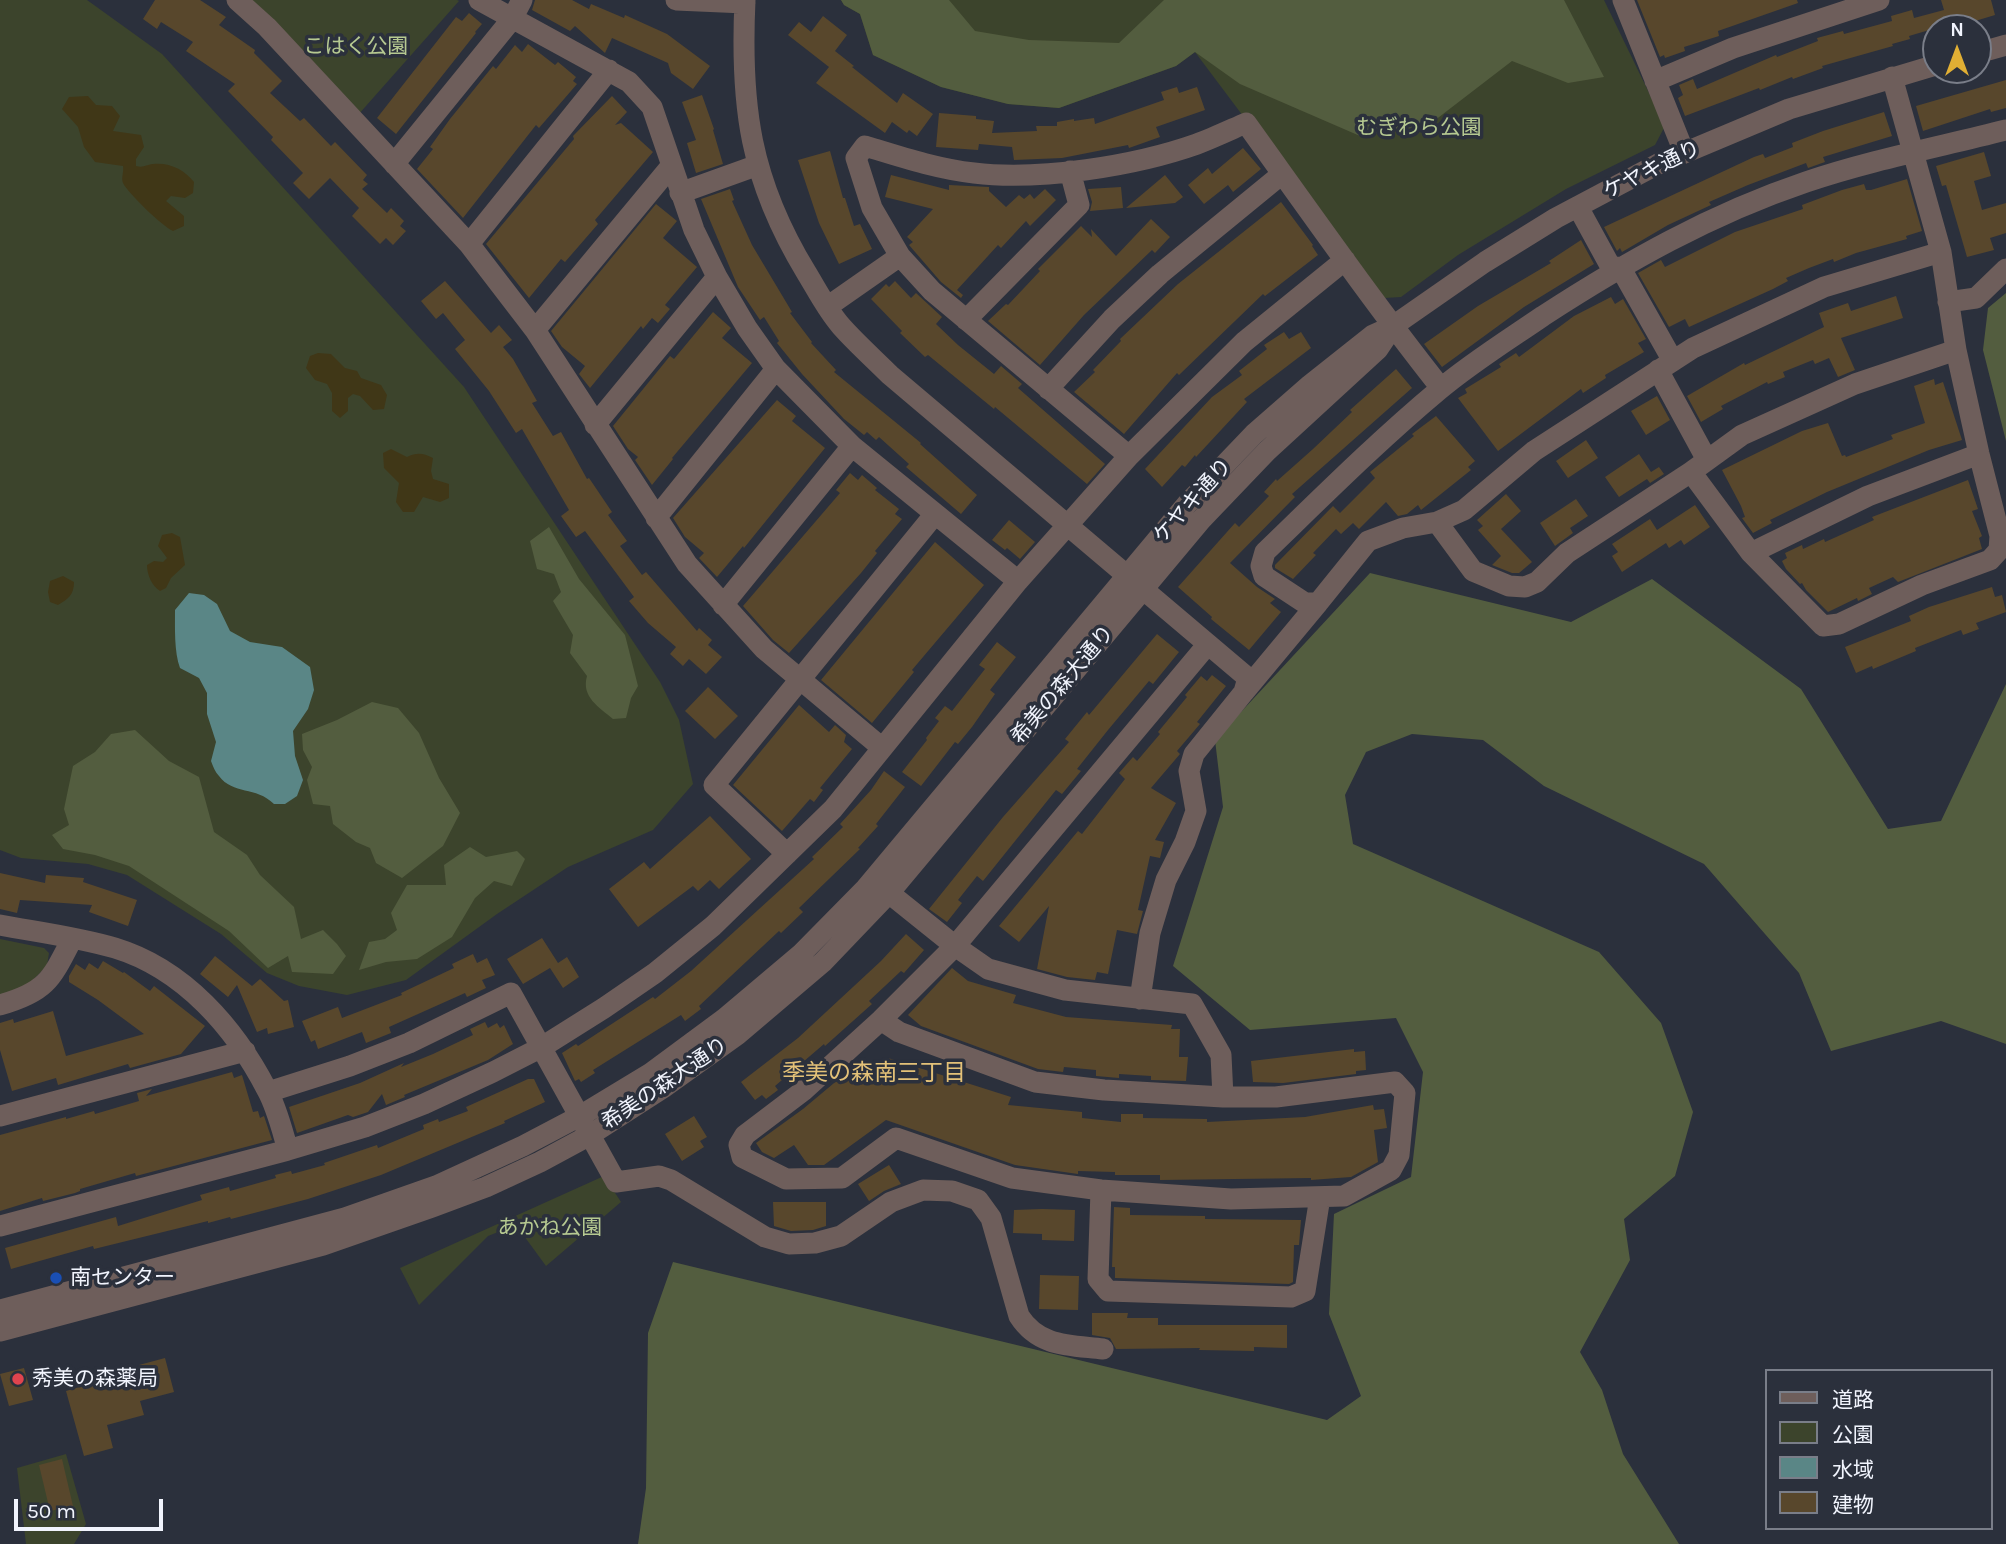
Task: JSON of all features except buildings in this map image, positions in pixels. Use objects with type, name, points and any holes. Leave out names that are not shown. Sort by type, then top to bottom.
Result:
[{"type":"street","points":[[237,0],[267,27],[469,244],[535,330],[687,564],[764,649],[881,747]]},
{"type":"street","points":[[480,0],[517,9],[629,82],[652,107],[694,230],[717,276],[747,328],[776,369],[852,446],[1018,581]]},
{"type":"street","points":[[676,0],[745,1],[744,76],[748,126],[758,165],[784,236],[841,326],[890,375],[1248,678],[1244,692]]},
{"type":"street","points":[[1623,0],[1684,152]]},
{"type":"street","points":[[1655,81],[1733,48],[1878,0]]},
{"type":"street","points":[[394,164],[517,9]]},
{"type":"street","name":"ケヤキ通り","points":[[1136,581],[1201,520],[1267,451],[1378,349],[1392,326],[1485,262],[1578,207],[1684,152],[1788,109],[1922,69]]},
{"type":"street","points":[[469,244],[609,70]]},
{"type":"street","points":[[1578,207],[1617,269],[1665,366],[1699,466],[1751,553],[1823,625],[1839,624],[1922,585],[1990,560],[1999,551],[2000,536],[1956,350],[1941,252],[1892,77]]},
{"type":"street","points":[[1129,456],[932,291],[900,256],[872,208],[862,182],[856,158],[865,146],[937,168],[977,174],[1014,175],[1070,171],[1169,153],[1246,123],[1392,326],[1441,388]]},
{"type":"street","points":[[1318,603],[1305,603],[1264,576],[1262,566],[1265,552],[1360,458],[1441,388],[1494,348],[1617,269],[1697,225],[1805,182],[1881,159],[2006,130]]},
{"type":"street","points":[[535,330],[672,165]]},
{"type":"street","points":[[680,193],[758,165]]},
{"type":"street","points":[[966,320],[1079,205],[1070,171]]},
{"type":"street","points":[[1048,389],[1112,319],[1160,274],[1282,173]]},
{"type":"street","points":[[1140,999],[1150,933],[1166,880],[1185,842],[1196,811],[1189,771],[1194,754],[1368,541],[1403,528],[1437,523],[1464,510],[1534,451],[1693,348],[1824,287],[1941,252]]},
{"type":"street","points":[[827,306],[900,256]]},
{"type":"street","points":[[0,1226],[365,1127],[424,1104],[541,1047],[604,1008],[713,926],[833,808],[1018,581],[1129,456],[1244,342],[1345,260]]},
{"type":"street","points":[[1948,302],[1976,298],[2006,269]]},
{"type":"street","points":[[595,425],[717,276]]},
{"type":"street","points":[[1437,523],[1473,570],[1509,586],[1525,587],[1537,582],[1567,553],[1742,435],[1855,384],[1956,350]]},
{"type":"street","points":[[656,517],[776,369]]},
{"type":"street","points":[[723,605],[852,446]]},
{"type":"street","points":[[1751,553],[1868,496],[1979,454]]},
{"type":"street","points":[[787,854],[714,785],[935,514]]},
{"type":"street","name":"希美の森大通り","points":[[0,1332],[436,1186],[523,1146],[585,1126],[663,1088],[737,1035],[823,962],[889,893],[1136,581]]},
{"type":"street","name":"希美の森大通り","points":[[585,1126],[724,1019],[801,954],[866,888],[1136,581]]},
{"type":"street","points":[[881,1020],[899,1032],[1035,1082],[1104,1090],[1223,1097],[1276,1097],[1395,1082],[1405,1093],[1399,1155],[1391,1170],[1343,1196],[1231,1199],[1101,1190],[1012,1178],[896,1138],[842,1178],[786,1179],[742,1157],[739,1145],[745,1135],[803,1091],[881,1020],[955,946],[1208,644]]},
{"type":"street","points":[[889,893],[988,969],[1065,990],[1192,1004],[1221,1055],[1223,1097]]},
{"type":"street","points":[[0,925],[116,948],[166,973],[187,987],[212,1010],[245,1051],[268,1092],[288,1150]]},
{"type":"street","points":[[0,1005],[22,999],[41,988],[54,974],[72,939]]},
{"type":"street","points":[[268,1092],[351,1066],[409,1043],[511,993],[616,1182],[659,1176],[671,1180],[765,1237],[789,1244],[815,1243],[841,1236],[891,1202],[923,1191],[952,1191],[978,1200],[991,1218],[1018,1316],[1027,1329],[1049,1342],[1103,1349]]},
{"type":"street","points":[[0,1116],[245,1051]]},
{"type":"street","points":[[1101,1190],[1098,1279],[1108,1291],[1121,1292],[1291,1297],[1305,1291],[1320,1197]]},
{"type":"street","name":"希美の森大通り","points":[[0,1310],[196,1268]]},
{"type":"green space","points":[[0,0],[87,0],[162,54],[464,387],[660,682],[679,720],[693,784],[653,830],[568,867],[406,980],[347,995],[299,986],[267,973],[221,934],[127,875],[88,864],[21,858],[0,850]]},
{"type":"green space","name":"こはく公園","points":[[249,0],[457,0],[459,1],[358,115]]},
{"type":"green space","name":"むぎわら公園","points":[[841,0],[1604,0],[1665,126],[1655,145],[1566,189],[1458,255],[1401,297],[1384,298],[1250,113],[1243,116],[1195,52],[1176,66],[1059,108],[1008,104],[941,87],[873,55],[860,14],[844,5]]},
{"type":"green space","points":[[0,939],[44,948],[49,953],[47,966],[23,990],[0,996]]},
{"type":"green space","name":"あかね公園","points":[[604,1176],[621,1202],[546,1266],[516,1225],[488,1236],[419,1305],[400,1268]]},
{"type":"green space","points":[[66,1454],[86,1524],[74,1544],[26,1544],[17,1468]]},
{"type":"shaded area","points":[[841,0],[949,0],[975,31],[1029,40],[1119,43],[1164,0],[1564,0],[1604,77],[1568,83],[1512,61],[1430,124],[1360,136],[1240,84],[1195,52],[1176,66],[1059,108],[1008,104],[941,87],[873,55],[860,14],[844,5]]},
{"type":"shaded area","points":[[2006,293],[2006,441],[1983,350],[1988,308]]},
{"type":"shaded area","points":[[549,527],[579,579],[625,635],[638,686],[631,698],[626,718],[613,719],[592,701],[587,690],[587,676],[570,653],[573,635],[553,601],[561,592],[554,574],[537,569],[530,541]]},
{"type":"shaded area","points":[[1370,573],[1571,622],[1652,579],[1801,689],[1888,829],[1941,821],[2006,684],[2006,1044],[1941,1021],[1831,1051],[1799,973],[1704,864],[1544,786],[1483,740],[1412,734],[1366,752],[1345,795],[1353,844],[1599,952],[1661,1023],[1693,1112],[1675,1176],[1624,1219],[1630,1260],[1580,1352],[1602,1390],[1623,1454],[1679,1544],[638,1544],[646,1488],[648,1333],[673,1262],[1327,1420],[1361,1396],[1329,1314],[1334,1214],[1411,1177],[1423,1072],[1396,1018],[1250,1030],[1173,966],[1223,807],[1215,740]]},
{"type":"shaded area","points":[[372,702],[398,708],[419,733],[439,778],[460,813],[443,846],[402,878],[376,863],[370,848],[356,842],[333,824],[330,806],[313,804],[307,780],[312,767],[303,750],[302,734]]},
{"type":"shaded area","points":[[135,730],[169,761],[199,777],[214,832],[247,855],[260,875],[294,907],[301,939],[323,930],[337,944],[346,956],[333,974],[292,972],[288,956],[268,968],[229,931],[129,866],[95,855],[63,849],[52,835],[69,825],[64,809],[73,766],[95,752],[111,734]]},
{"type":"shaded area","points":[[470,847],[486,857],[517,851],[525,859],[512,886],[494,881],[475,898],[452,937],[417,959],[386,962],[359,970],[369,942],[385,939],[397,930],[391,913],[407,885],[446,885],[444,865]]},
{"type":"sand","points":[[88,96],[96,105],[112,106],[120,116],[113,131],[141,135],[144,147],[136,159],[136,166],[171,166],[194,182],[193,193],[185,198],[171,196],[166,201],[184,216],[184,226],[173,231],[146,209],[123,183],[123,166],[95,162],[84,147],[78,127],[62,109],[69,97]]},
{"type":"sand","points":[[318,353],[331,354],[345,368],[357,371],[361,378],[381,385],[387,395],[384,409],[373,410],[360,396],[353,394],[348,398],[348,411],[340,418],[332,411],[332,393],[327,384],[315,380],[306,368],[310,356]]},
{"type":"sand","points":[[391,449],[407,457],[420,454],[433,458],[433,479],[449,484],[449,498],[440,502],[423,497],[414,512],[403,512],[396,502],[399,483],[384,468],[383,453]]},
{"type":"sand","points":[[172,533],[180,537],[185,565],[171,578],[166,588],[160,591],[150,580],[147,565],[154,561],[163,562],[167,558],[158,546],[162,535]]},
{"type":"sand","points":[[63,576],[74,582],[74,586],[70,596],[58,605],[50,602],[48,592],[50,581]]},
{"type":"water","points":[[189,593],[204,595],[217,604],[230,631],[250,642],[282,647],[310,667],[314,690],[308,709],[293,731],[295,756],[303,780],[297,796],[285,804],[274,804],[260,795],[231,786],[214,769],[211,761],[216,742],[207,714],[207,693],[199,678],[180,668],[177,655],[175,610]]},
{"type":"place","name":"南センター","points":[[56,1278]]},
{"type":"place","name":"秀美の森薬局","points":[[18,1379]]},
{"type":"district","name":"季美の森南三丁目","points":[[874,1073]]}]
